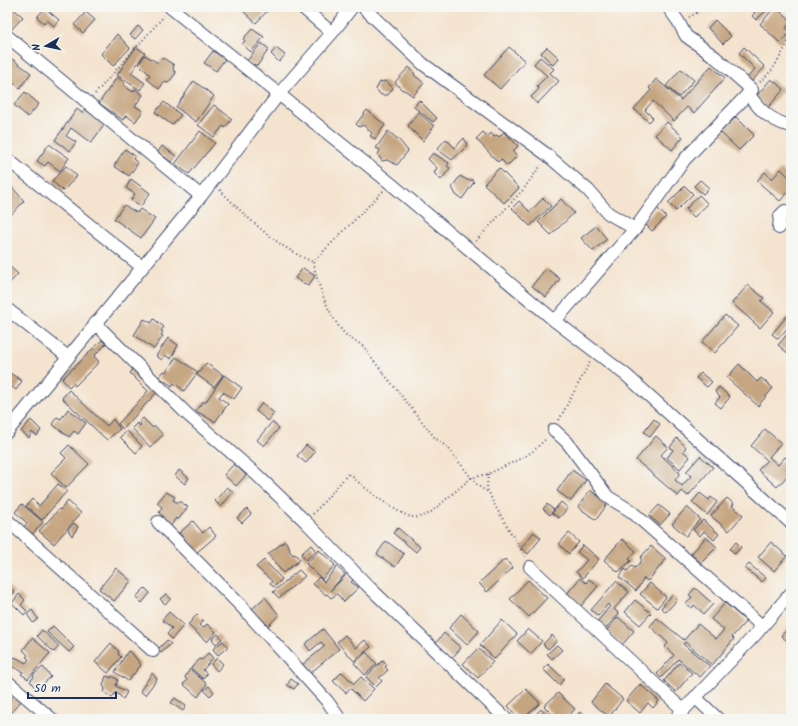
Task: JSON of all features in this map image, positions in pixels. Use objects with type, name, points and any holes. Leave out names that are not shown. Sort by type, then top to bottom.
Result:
[{"type":"street","points":[[302,7],[332,33]]},
{"type":"street","points":[[7,432],[95,323],[119,297],[201,196],[278,95],[332,33],[352,7]]},
{"type":"street","points":[[362,7],[423,64],[546,154],[588,190],[608,213],[635,230]]},
{"type":"street","points":[[668,7],[686,36],[715,57],[750,91],[752,100],[779,124],[791,126]]},
{"type":"street","points":[[171,8],[390,183],[555,321],[594,352],[626,374],[791,523]]},
{"type":"street","points":[[7,36],[201,196]]},
{"type":"street","points":[[555,321],[635,230],[685,159],[750,91]]},
{"type":"street","points":[[7,159],[142,267]]},
{"type":"street","points":[[779,228],[780,216],[785,211],[791,213]]},
{"type":"street","points":[[7,308],[68,357]]},
{"type":"street","points":[[95,323],[187,414],[257,475],[306,522],[366,584],[506,719]]},
{"type":"street","points":[[554,430],[568,442],[608,498],[631,511],[762,626]]},
{"type":"street","points":[[7,520],[153,651]]},
{"type":"street","points":[[158,522],[243,608],[327,701],[340,719]]},
{"type":"street","points":[[530,567],[679,714],[791,593]]},
{"type":"street","points":[[7,680],[52,719]]},
{"type":"street","points":[[695,697],[718,719]]},
{"type":"path","points":[[678,21],[693,16],[707,7]]},
{"type":"path","points":[[88,102],[171,8]]},
{"type":"path","points":[[750,91],[773,69],[791,38]]},
{"type":"path","points":[[469,250],[523,190],[539,170],[546,154]]},
{"type":"path","points":[[211,182],[239,209],[284,246],[299,256],[313,262]]},
{"type":"path","points":[[313,262],[390,183]]},
{"type":"path","points":[[313,262],[333,317],[345,333],[366,348],[369,354],[435,438],[447,447],[478,486],[488,492]]},
{"type":"path","points":[[306,522],[334,488],[349,473],[356,482],[405,516],[414,518],[422,517],[430,513],[471,478],[488,474],[532,452],[554,430],[567,402],[586,371],[594,352]]},
{"type":"path","points":[[488,474],[488,492],[530,567]]},
{"type":"building","points":[[11,7],[23,17],[9,32],[7,30],[7,12]]},
{"type":"building","points":[[246,7],[271,7],[256,23],[243,11]]},
{"type":"building","points":[[748,7],[770,7],[756,20],[752,16],[755,13]]},
{"type":"building","points":[[775,7],[791,21],[786,28],[790,32],[780,43],[760,24]]},
{"type":"building","points":[[45,8],[59,20],[54,26],[47,20],[44,23],[37,17]]},
{"type":"building","points":[[86,12],[95,20],[83,33],[74,25]]},
{"type":"building","points":[[715,20],[731,36],[723,44],[708,28]]},
{"type":"building","points":[[138,26],[143,30],[135,39],[130,35]]},
{"type":"building","points":[[252,29],[264,37],[251,52],[242,44],[245,41],[243,39]]},
{"type":"building","points":[[117,34],[130,48],[113,66],[101,54]]},
{"type":"building","points":[[261,43],[269,49],[257,66],[254,64],[252,66],[247,61]]},
{"type":"building","points":[[136,47],[145,53],[131,73],[145,83],[140,90],[117,75]]},
{"type":"building","points":[[509,47],[525,61],[500,89],[484,75]]},
{"type":"building","points":[[547,47],[559,58],[553,65],[541,53]]},
{"type":"building","points":[[744,47],[765,67],[749,84],[745,80],[755,69],[739,53]]},
{"type":"building","points":[[276,48],[285,55],[279,62],[271,54]]},
{"type":"building","points":[[213,51],[225,59],[216,71],[204,63]]},
{"type":"building","points":[[145,55],[158,63],[163,58],[174,65],[173,69],[176,73],[168,83],[164,82],[159,89],[147,79],[150,75],[139,64]]},
{"type":"building","points":[[540,57],[554,69],[550,73],[559,81],[537,104],[531,97],[539,89],[537,86],[547,76],[534,64]]},
{"type":"building","points":[[12,59],[31,73],[20,88],[7,78],[7,66]]},
{"type":"building","points":[[711,66],[725,78],[694,113],[687,107],[674,121],[653,101],[645,110],[653,118],[649,122],[634,109],[651,90],[649,88],[656,79],[681,100]]},
{"type":"building","points":[[409,67],[415,74],[414,75],[424,83],[413,96],[401,89],[395,82]]},
{"type":"building","points":[[681,69],[694,80],[679,97],[666,86]]},
{"type":"building","points":[[117,77],[125,83],[123,85],[133,92],[135,89],[143,95],[135,106],[143,111],[135,122],[126,115],[123,120],[99,103]]},
{"type":"building","points":[[771,79],[784,89],[766,110],[754,99]]},
{"type":"building","points":[[194,81],[214,96],[196,122],[176,107]]},
{"type":"building","points":[[386,81],[393,88],[388,95],[381,95],[376,89],[380,82]]},
{"type":"building","points":[[25,92],[39,104],[28,117],[14,105]]},
{"type":"building","points":[[419,100],[437,118],[433,122],[414,107]]},
{"type":"building","points":[[164,102],[181,115],[172,125],[155,112]]},
{"type":"building","points":[[214,105],[232,119],[225,128],[223,126],[214,137],[198,125]]},
{"type":"building","points":[[77,109],[82,113],[85,109],[105,124],[91,143],[71,128],[66,136],[76,142],[70,151],[55,140]]},
{"type":"building","points":[[367,110],[385,125],[375,139],[370,136],[372,133],[363,125],[359,127],[356,124]]},
{"type":"building","points":[[418,112],[434,126],[423,141],[408,126]]},
{"type":"building","points":[[736,117],[754,135],[739,150],[720,132]]},
{"type":"building","points":[[667,122],[683,137],[672,150],[655,135]]},
{"type":"building","points":[[200,131],[215,143],[189,174],[175,164]]},
{"type":"building","points":[[388,131],[400,141],[408,151],[397,165],[387,160],[382,161],[378,155],[380,150],[376,148]]},
{"type":"building","points":[[483,132],[488,137],[491,133],[494,137],[497,135],[499,137],[504,132],[518,146],[513,151],[517,156],[507,166],[501,159],[498,162],[476,139]]},
{"type":"building","points":[[464,138],[467,144],[465,148],[452,160],[437,149],[446,139],[455,148]]},
{"type":"building","points":[[49,144],[69,158],[60,171],[48,162],[45,166],[37,161]]},
{"type":"building","points":[[162,146],[176,156],[171,162],[158,152]]},
{"type":"building","points":[[125,149],[135,156],[133,159],[138,163],[129,176],[114,166]]},
{"type":"building","points":[[433,153],[449,163],[447,166],[450,168],[441,180],[434,173],[437,168],[428,159]]},
{"type":"building","points":[[66,166],[77,176],[63,191],[52,181]]},
{"type":"building","points":[[499,168],[519,188],[504,203],[484,184]]},
{"type":"building","points":[[781,169],[791,179],[791,189],[780,201],[757,181],[765,172],[772,179]]},
{"type":"building","points":[[460,176],[474,182],[462,199],[456,195],[452,187]]},
{"type":"building","points":[[131,179],[150,193],[141,206],[131,200],[135,194],[126,188]]},
{"type":"building","points":[[700,180],[709,188],[703,194],[694,186]]},
{"type":"building","points":[[7,181],[24,201],[11,215],[7,211]]},
{"type":"building","points":[[685,186],[693,194],[676,211],[668,203]]},
{"type":"building","points":[[699,195],[708,204],[694,217],[686,209]]},
{"type":"building","points":[[543,198],[551,206],[530,226],[512,208],[519,201],[530,212]]},
{"type":"building","points":[[561,199],[574,213],[551,235],[538,222]]},
{"type":"building","points":[[124,205],[137,213],[140,209],[155,219],[141,238],[114,219]]},
{"type":"building","points":[[657,208],[666,217],[652,231],[643,222]]},
{"type":"building","points":[[596,226],[607,239],[593,251],[581,238]]},
{"type":"building","points":[[7,264],[18,274],[7,286]]},
{"type":"building","points":[[303,268],[315,276],[308,286],[295,278]]},
{"type":"building","points":[[546,268],[560,279],[546,297],[532,286]]},
{"type":"building","points":[[748,285],[764,298],[761,301],[774,312],[760,328],[732,303]]},
{"type":"building","points":[[725,315],[738,326],[715,353],[702,342]]},
{"type":"building","points":[[787,316],[791,319],[791,324],[778,339],[772,334]]},
{"type":"building","points":[[144,319],[151,323],[154,319],[164,327],[161,331],[163,332],[161,335],[163,336],[154,349],[134,335]]},
{"type":"building","points":[[791,330],[791,356],[778,345]]},
{"type":"building","points":[[168,338],[178,345],[171,359],[165,355],[162,360],[156,356]]},
{"type":"building","points":[[102,340],[106,344],[94,356],[99,362],[75,386],[73,383],[69,387],[62,379]]},
{"type":"building","points":[[176,357],[198,372],[184,391],[174,383],[172,386],[159,377],[164,371],[166,372]]},
{"type":"building","points":[[206,363],[223,375],[214,387],[197,375]]},
{"type":"building","points":[[739,364],[757,382],[761,378],[773,388],[758,406],[727,378]]},
{"type":"building","points":[[135,367],[159,390],[123,429],[118,424],[148,391],[130,373]]},
{"type":"building","points":[[7,371],[22,381],[16,390],[7,383]]},
{"type":"building","points":[[701,373],[712,382],[707,387],[696,378]]},
{"type":"building","points":[[224,375],[242,388],[234,399],[223,392],[219,397],[228,404],[215,422],[196,411],[203,401],[205,403]]},
{"type":"building","points":[[719,387],[730,397],[721,408],[715,403],[720,397],[715,392]]},
{"type":"building","points":[[69,390],[107,426],[113,419],[120,429],[107,440],[62,398]]},
{"type":"building","points":[[262,403],[274,413],[268,421],[256,411]]},
{"type":"building","points":[[68,409],[86,423],[78,434],[74,431],[69,437],[52,424],[57,417],[61,419]]},
{"type":"building","points":[[143,418],[153,428],[155,426],[163,435],[150,447],[132,428],[137,423],[140,426],[141,424],[139,422]]},
{"type":"building","points":[[654,419],[660,424],[650,437],[644,432]]},
{"type":"building","points":[[31,420],[41,430],[37,436],[32,432],[29,438],[21,431]]},
{"type":"building","points":[[272,422],[279,428],[264,446],[257,440]]},
{"type":"building","points":[[765,429],[781,443],[769,457],[778,465],[785,457],[791,462],[786,469],[790,473],[777,487],[758,470],[767,460],[751,446]]},
{"type":"building","points":[[127,431],[142,446],[136,453],[120,437]]},
{"type":"building","points":[[656,436],[668,447],[661,455],[680,473],[675,480],[682,486],[691,476],[686,472],[700,456],[713,467],[688,496],[682,491],[678,496],[636,460]]},
{"type":"building","points":[[677,438],[686,447],[683,451],[690,457],[680,469],[667,458],[673,450],[670,447]]},
{"type":"building","points":[[69,445],[89,464],[66,488],[51,473],[66,458],[61,453]]},
{"type":"building","points":[[306,445],[315,452],[306,463],[297,456]]},
{"type":"building","points":[[234,464],[246,475],[236,486],[224,475]]},
{"type":"building","points":[[179,470],[189,478],[185,484],[175,476]]},
{"type":"building","points":[[572,470],[586,480],[571,501],[557,491]]},
{"type":"building","points":[[58,484],[67,491],[42,520],[26,506],[32,499],[39,506]]},
{"type":"building","points":[[227,487],[233,492],[221,507],[215,501]]},
{"type":"building","points":[[590,490],[608,503],[596,520],[578,507]]},
{"type":"building","points":[[166,492],[175,497],[173,500],[178,503],[179,501],[188,507],[178,520],[176,518],[170,527],[161,520],[163,516],[159,513],[162,507],[157,503]]},
{"type":"building","points":[[700,493],[709,500],[711,497],[717,502],[707,515],[692,502]]},
{"type":"building","points":[[727,498],[734,504],[732,506],[743,515],[729,531],[711,516]]},
{"type":"building","points":[[68,501],[81,513],[54,544],[39,531]]},
{"type":"building","points":[[561,502],[568,508],[559,518],[552,513]]},
{"type":"building","points":[[22,504],[43,522],[30,537],[22,530],[27,523],[15,512]]},
{"type":"building","points":[[547,504],[554,510],[550,515],[543,509]]},
{"type":"building","points":[[659,505],[670,514],[660,525],[649,516]]},
{"type":"building","points":[[687,507],[700,519],[686,536],[672,524]]},
{"type":"building","points":[[247,509],[251,514],[242,523],[237,518]]},
{"type":"building","points":[[703,520],[719,534],[714,540],[704,531],[700,536],[693,530]]},
{"type":"building","points":[[193,521],[203,533],[209,527],[216,536],[196,553],[179,533]]},
{"type":"building","points":[[74,523],[78,527],[72,536],[68,530]]},
{"type":"building","points":[[398,528],[420,547],[416,552],[393,533]]},
{"type":"building","points":[[534,532],[541,538],[528,554],[521,548]]},
{"type":"building","points":[[569,533],[579,542],[569,554],[559,544]]},
{"type":"building","points":[[706,537],[717,547],[701,563],[691,554]]},
{"type":"building","points":[[622,539],[636,551],[629,559],[631,561],[618,572],[604,560]]},
{"type":"building","points":[[285,541],[290,548],[289,550],[300,560],[283,573],[268,554]]},
{"type":"building","points":[[386,541],[404,554],[395,567],[377,554]]},
{"type":"building","points":[[736,542],[741,547],[735,554],[730,549]]},
{"type":"building","points":[[771,542],[787,556],[774,571],[758,557]]},
{"type":"building","points":[[311,545],[316,551],[306,560],[301,554]]},
{"type":"building","points":[[583,545],[599,559],[583,578],[576,572],[587,560],[577,552]]},
{"type":"building","points":[[651,546],[666,559],[648,581],[644,578],[636,591],[619,577],[625,569],[627,571],[632,566],[635,568],[642,560],[640,558]]},
{"type":"building","points":[[319,550],[335,565],[322,579],[306,564]]},
{"type":"building","points":[[505,559],[513,568],[487,592],[479,583]]},
{"type":"building","points":[[264,560],[282,579],[274,587],[270,584],[272,581],[256,567]]},
{"type":"building","points":[[749,564],[766,578],[762,582],[745,568]]},
{"type":"building","points":[[337,567],[345,574],[330,591],[347,574],[353,580],[351,582],[359,587],[344,602],[337,594],[331,598],[313,584],[319,577],[324,582]]},
{"type":"building","points":[[116,568],[131,581],[114,601],[99,589]]},
{"type":"building","points":[[299,570],[305,576],[279,598],[273,592]]},
{"type":"building","points":[[580,578],[586,583],[589,579],[598,586],[580,607],[566,595]]},
{"type":"building","points":[[528,580],[547,598],[529,617],[510,599]]},
{"type":"building","points":[[616,581],[629,592],[614,609],[619,614],[605,629],[597,622],[610,606],[608,604],[598,616],[591,610]]},
{"type":"building","points":[[650,583],[666,597],[657,608],[640,594]]},
{"type":"building","points":[[7,585],[15,592],[9,598],[7,596]]},
{"type":"building","points":[[145,588],[150,593],[142,603],[136,597]]},
{"type":"building","points":[[695,588],[713,604],[704,614],[694,605],[692,608],[686,604],[692,597],[689,595]]},
{"type":"building","points":[[19,594],[25,600],[21,605],[27,611],[24,615],[12,603]]},
{"type":"building","points":[[166,594],[171,599],[165,604],[160,599]]},
{"type":"building","points":[[672,595],[677,600],[666,612],[661,608]]},
{"type":"building","points":[[265,597],[279,615],[267,627],[252,609]]},
{"type":"building","points":[[635,600],[651,613],[640,625],[625,612]]},
{"type":"building","points":[[725,603],[746,621],[732,637],[734,639],[712,665],[685,642],[683,644],[710,666],[700,677],[678,659],[661,678],[657,674],[674,655],[665,647],[668,643],[650,626],[657,618],[684,640],[698,624],[716,639],[724,630],[711,619]]},
{"type":"building","points":[[32,610],[38,619],[33,623],[27,614]]},
{"type":"building","points":[[169,612],[184,625],[172,639],[167,634],[172,628],[162,620]]},
{"type":"building","points":[[197,614],[203,620],[199,625],[203,628],[207,624],[216,632],[207,642],[188,625]]},
{"type":"building","points":[[461,614],[479,631],[467,645],[449,628]]},
{"type":"building","points":[[618,617],[634,631],[622,645],[606,631]]},
{"type":"building","points":[[502,620],[517,634],[495,659],[480,645]]},
{"type":"building","points":[[791,625],[791,644],[781,636]]},
{"type":"building","points":[[53,626],[74,647],[69,652],[47,632]]},
{"type":"building","points":[[323,629],[339,649],[309,674],[302,665],[325,646],[321,642],[310,651],[305,644]]},
{"type":"building","points":[[528,629],[542,641],[531,654],[517,641]]},
{"type":"building","points":[[42,630],[59,646],[54,652],[37,636]]},
{"type":"building","points":[[444,633],[461,648],[451,659],[435,644]]},
{"type":"building","points":[[218,634],[222,639],[216,644],[212,639]]},
{"type":"building","points":[[345,635],[356,648],[365,640],[371,647],[354,661],[337,642]]},
{"type":"building","points":[[552,635],[557,641],[548,649],[543,644]]},
{"type":"building","points":[[32,638],[50,653],[28,679],[21,674],[23,672],[9,665],[15,657],[26,663],[29,659],[26,657],[28,655],[23,650]]},
{"type":"building","points":[[167,640],[171,644],[161,653],[158,649]]},
{"type":"building","points":[[223,641],[228,647],[218,655],[213,649]]},
{"type":"building","points":[[111,643],[119,652],[118,654],[121,657],[108,673],[95,662]]},
{"type":"building","points":[[557,645],[562,650],[552,659],[547,654]]},
{"type":"building","points":[[478,648],[493,662],[478,678],[463,664]]},
{"type":"building","points":[[128,651],[132,653],[141,665],[128,681],[115,672]]},
{"type":"building","points":[[366,652],[377,664],[365,675],[354,663]]},
{"type":"building","points":[[208,653],[213,658],[203,670],[207,674],[203,679],[191,668],[200,659],[202,660]]},
{"type":"building","points":[[217,658],[223,664],[217,671],[211,664]]},
{"type":"building","points":[[383,660],[387,665],[385,667],[388,670],[379,678],[382,681],[376,687],[366,677]]},
{"type":"building","points":[[679,663],[692,673],[676,692],[664,681]]},
{"type":"building","points":[[548,664],[564,679],[559,685],[543,669]]},
{"type":"building","points":[[43,667],[51,677],[36,689],[30,681],[34,677],[33,675]]},
{"type":"building","points":[[190,669],[207,684],[198,697],[183,684],[187,681],[185,677]]},
{"type":"building","points":[[342,672],[354,684],[361,677],[374,689],[363,701],[350,688],[346,693],[333,681]]},
{"type":"building","points":[[152,673],[157,679],[145,695],[140,691]]},
{"type":"building","points":[[106,676],[111,678],[112,676],[118,680],[116,686],[127,692],[123,699],[116,692],[112,698],[104,692],[105,689],[103,685]]},
{"type":"building","points":[[291,679],[298,684],[294,689],[287,685]]},
{"type":"building","points":[[605,684],[623,699],[609,717],[591,702]]},
{"type":"building","points":[[640,684],[659,701],[653,708],[648,703],[640,713],[626,701]]},
{"type":"building","points":[[209,686],[214,692],[210,696],[204,690]]},
{"type":"building","points":[[526,689],[540,703],[523,719],[519,719],[508,706]]},
{"type":"building","points":[[558,693],[575,709],[566,719],[557,719],[544,706]]},
{"type":"building","points":[[14,695],[21,701],[11,713],[7,710],[7,704]]},
{"type":"building","points":[[175,698],[186,706],[183,711],[171,703]]},
{"type":"building","points":[[541,709],[550,719],[531,719]]},
{"type":"building","points":[[580,712],[588,719],[573,719]]}]
